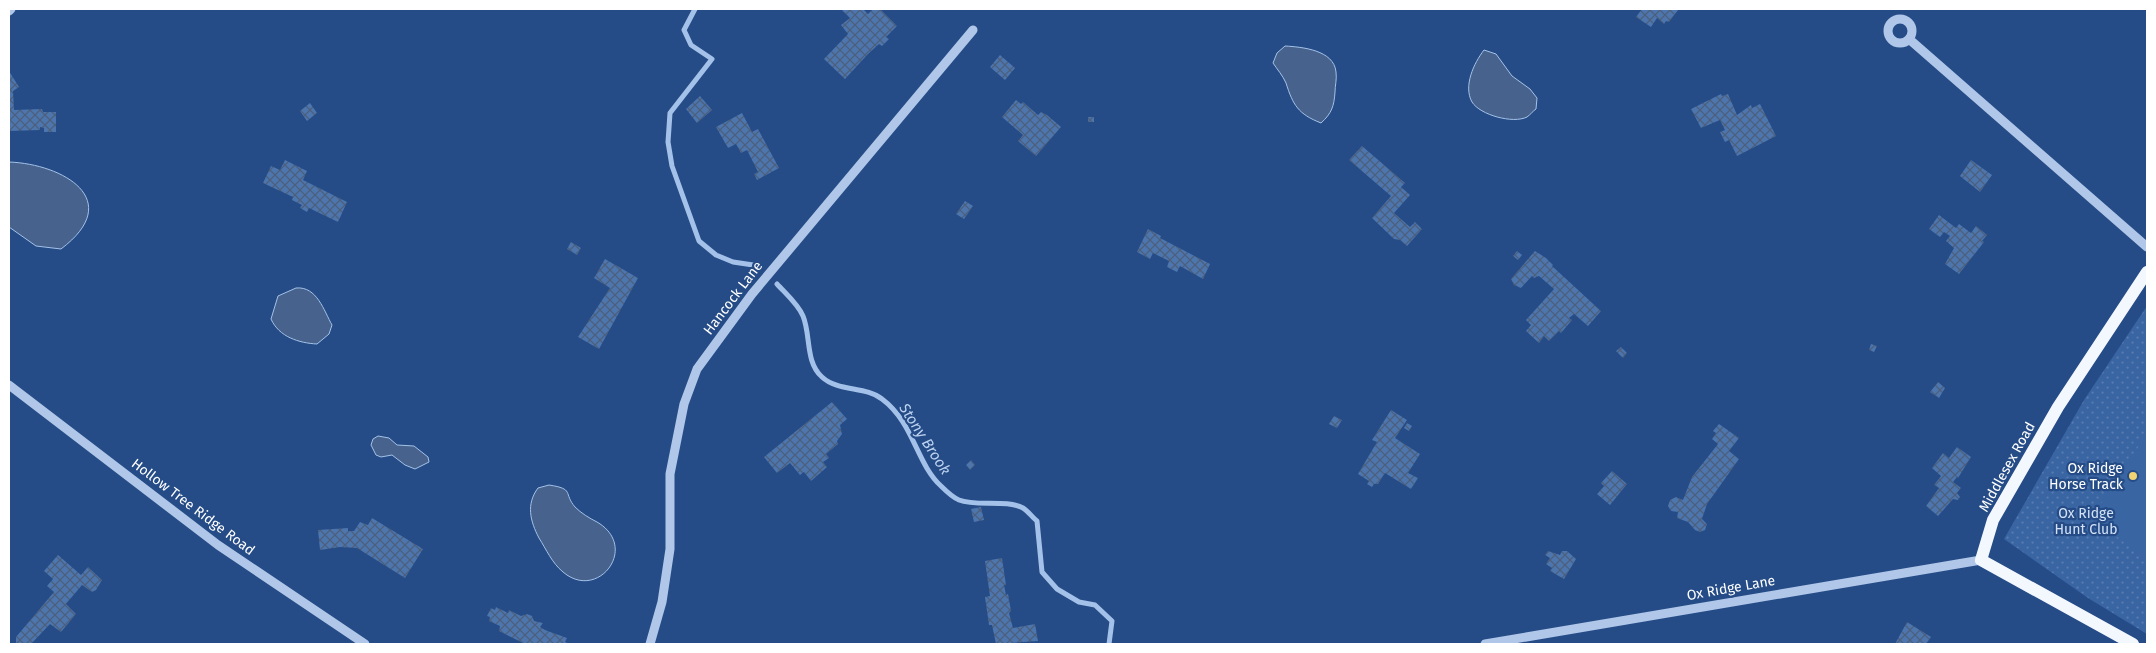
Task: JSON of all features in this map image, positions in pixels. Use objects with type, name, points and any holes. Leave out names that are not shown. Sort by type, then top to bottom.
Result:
[{"type":"main road","name":"Middlesex Road","points":[[1981,560],[1993,520],[2058,407],[2147,272]]},
{"type":"main road","points":[[1981,560],[2133,644]]},
{"type":"street","name":"Hancock Lane","points":[[650,644],[662,602],[670,549],[670,474],[684,404],[697,369],[752,294],[973,30]]},
{"type":"street","points":[[1909,39],[2147,247]]},
{"type":"street","name":"Hollow Tree Ridge Road","points":[[9,385],[218,545],[365,644]]},
{"type":"street","name":"Ox Ridge Lane","points":[[1485,644],[1981,560]]},
{"type":"green space","name":"Ox Ridge Hunt Club","points":[[2147,306],[2147,634],[2088,598],[2004,539],[2084,400]]},
{"type":"green space","name":"Ox Ridge Horse Track","points":[[2147,434],[2147,557],[2091,519]]},
{"type":"shaded area","points":[[1285,46],[1316,51],[1330,59],[1334,65],[1336,77],[1334,101],[1328,116],[1321,123],[1307,116],[1294,103],[1285,80],[1273,63],[1277,53]]},
{"type":"shaded area","points":[[1484,50],[1496,54],[1512,76],[1530,89],[1537,98],[1536,109],[1527,117],[1506,119],[1497,117],[1482,111],[1472,102],[1469,82],[1473,68]]},
{"type":"shaded area","points":[[9,162],[29,164],[49,170],[66,177],[80,188],[87,200],[88,215],[80,231],[61,249],[36,246],[9,227]]},
{"type":"shaded area","points":[[296,288],[303,288],[315,295],[332,325],[329,334],[317,344],[303,342],[284,335],[271,319],[278,296]]},
{"type":"shaded area","points":[[378,436],[389,438],[397,445],[414,446],[428,457],[429,462],[415,469],[405,465],[392,455],[381,457],[376,455],[371,445],[373,439]]},
{"type":"shaded area","points":[[549,485],[565,490],[575,507],[609,533],[615,545],[614,557],[609,568],[600,576],[589,580],[576,579],[563,572],[552,560],[539,538],[533,525],[531,513],[532,500],[538,488]]},
{"type":"building","points":[[841,9],[863,9],[868,14],[873,9],[880,9],[897,26],[886,37],[889,39],[882,46],[879,44],[868,54],[845,79],[824,59],[848,34],[841,25],[850,18]]},
{"type":"building","points":[[1642,9],[1678,10],[1669,22],[1666,21],[1664,24],[1657,18],[1651,27],[1636,17]]},
{"type":"building","points":[[1000,55],[1015,68],[1005,80],[990,67]]},
{"type":"building","points":[[9,71],[19,87],[13,91],[14,110],[42,109],[43,112],[56,112],[56,132],[44,132],[44,128],[40,127],[40,130],[9,131]]},
{"type":"building","points":[[1721,94],[1722,96],[1728,94],[1737,115],[1751,105],[1752,108],[1760,104],[1776,136],[1737,156],[1729,140],[1725,142],[1720,132],[1725,130],[1720,120],[1701,128],[1691,109]]},
{"type":"building","points":[[700,96],[712,110],[697,123],[686,109]]},
{"type":"building","points":[[1016,100],[1021,104],[1023,102],[1038,115],[1041,112],[1047,115],[1061,127],[1036,156],[1018,141],[1023,135],[1002,117]]},
{"type":"building","points":[[310,103],[317,113],[307,121],[300,111]]},
{"type":"building","points":[[742,113],[752,132],[758,129],[779,168],[757,180],[754,174],[758,172],[747,150],[741,153],[736,144],[728,148],[716,127]]},
{"type":"building","points":[[1088,117],[1094,117],[1094,122],[1088,122]]},
{"type":"building","points":[[1362,146],[1405,183],[1401,187],[1410,195],[1394,213],[1410,227],[1415,222],[1422,229],[1407,246],[1400,240],[1394,239],[1372,218],[1391,196],[1349,160]]},
{"type":"building","points":[[285,160],[307,171],[303,180],[347,202],[338,222],[309,208],[307,212],[300,208],[302,205],[292,200],[293,197],[263,183],[271,166],[280,170]]},
{"type":"building","points":[[1971,160],[1992,175],[1980,192],[1960,176]]},
{"type":"building","points":[[965,201],[973,206],[964,219],[956,214]]},
{"type":"building","points":[[1939,215],[1956,228],[1959,224],[1971,233],[1976,226],[1987,235],[1982,241],[1984,242],[1959,274],[1945,264],[1954,248],[1946,241],[1950,236],[1944,232],[1940,237],[1929,229]]},
{"type":"building","points":[[1148,229],[1161,236],[1160,238],[1210,264],[1203,279],[1180,266],[1177,272],[1167,267],[1169,261],[1153,253],[1150,259],[1137,252]]},
{"type":"building","points":[[571,242],[581,248],[577,255],[567,249]]},
{"type":"building","points":[[1517,251],[1522,255],[1518,260],[1513,256]]},
{"type":"building","points":[[1535,251],[1546,258],[1552,266],[1601,311],[1588,326],[1574,314],[1569,318],[1572,320],[1561,333],[1559,331],[1549,341],[1544,336],[1539,343],[1526,331],[1531,325],[1526,320],[1554,289],[1539,276],[1534,278],[1532,276],[1521,288],[1514,285],[1511,279]]},
{"type":"building","points":[[605,259],[638,278],[599,349],[578,337],[610,288],[594,278]]},
{"type":"building","points":[[1871,344],[1877,346],[1874,352],[1869,350]]},
{"type":"building","points":[[1621,347],[1627,353],[1623,358],[1616,351]]},
{"type":"building","points":[[1938,382],[1945,388],[1939,398],[1930,392]]},
{"type":"building","points":[[832,402],[847,419],[840,425],[842,434],[837,441],[838,444],[826,454],[829,458],[823,462],[827,467],[811,481],[804,472],[800,475],[790,463],[777,473],[764,457]]},
{"type":"building","points":[[1391,410],[1407,420],[1395,438],[1420,454],[1408,473],[1418,478],[1411,489],[1385,473],[1378,484],[1374,484],[1372,487],[1367,484],[1369,481],[1358,474],[1377,442],[1372,440]]},
{"type":"building","points":[[1334,416],[1342,420],[1337,428],[1329,424]]},
{"type":"building","points":[[1407,423],[1412,426],[1409,431],[1404,428]]},
{"type":"building","points":[[1719,424],[1739,438],[1729,451],[1739,459],[1707,504],[1702,519],[1707,524],[1705,530],[1700,532],[1695,530],[1688,522],[1677,518],[1678,512],[1671,511],[1668,506],[1670,500],[1676,497],[1683,500],[1692,477],[1718,444],[1712,439],[1716,433],[1713,431]]},
{"type":"building","points":[[1957,447],[1971,457],[1958,478],[1953,482],[1961,488],[1957,493],[1960,497],[1958,500],[1953,499],[1938,516],[1926,506],[1939,488],[1934,485],[1941,476],[1932,468],[1943,453],[1949,458]]},
{"type":"building","points":[[971,460],[975,465],[970,470],[966,465]]},
{"type":"building","points":[[1612,471],[1627,484],[1610,505],[1597,494],[1604,486],[1601,483]]},
{"type":"building","points":[[981,507],[984,520],[974,522],[971,509]]},
{"type":"building","points":[[372,518],[423,549],[405,578],[357,548],[340,547],[320,550],[318,530],[348,528],[348,531],[354,531],[360,522],[368,525]]},
{"type":"building","points":[[1548,551],[1560,555],[1562,551],[1567,551],[1576,559],[1564,579],[1550,571],[1552,568],[1546,564],[1550,558],[1545,555]]},
{"type":"building","points":[[58,555],[81,575],[88,567],[102,580],[96,590],[92,592],[82,585],[66,604],[76,614],[61,632],[50,624],[31,644],[16,644],[16,637],[54,592],[47,586],[53,579],[44,571]]},
{"type":"building","points":[[1002,558],[1006,585],[1004,585],[1006,595],[1008,594],[1011,611],[1009,613],[1013,628],[1035,624],[1038,641],[996,644],[992,625],[989,625],[985,597],[990,596],[985,561]]},
{"type":"building","points":[[496,607],[508,613],[509,610],[521,616],[527,614],[532,616],[534,621],[543,623],[540,627],[567,638],[565,642],[570,644],[525,644],[499,631],[500,626],[489,621],[490,617],[487,616],[491,608],[495,610]]},
{"type":"building","points":[[1907,622],[1931,637],[1926,644],[1895,644]]},
{"type":"waterway","name":"Stony Brook","points":[[695,9],[684,30],[691,45],[712,59],[670,113],[668,142],[672,166],[699,241],[716,255],[733,262],[760,266]]},
{"type":"waterway","name":"Stony Brook","points":[[777,284],[795,303],[803,316],[813,364],[817,371],[829,382],[868,392],[882,399],[893,409],[901,419],[933,477],[945,490],[957,499],[966,502],[1016,505],[1025,509],[1037,521],[1042,572],[1057,589],[1079,602],[1095,605],[1112,621],[1109,644]]},
{"type":"place","name":"Ox Ridge Horse Track","points":[[2133,476]]}]
